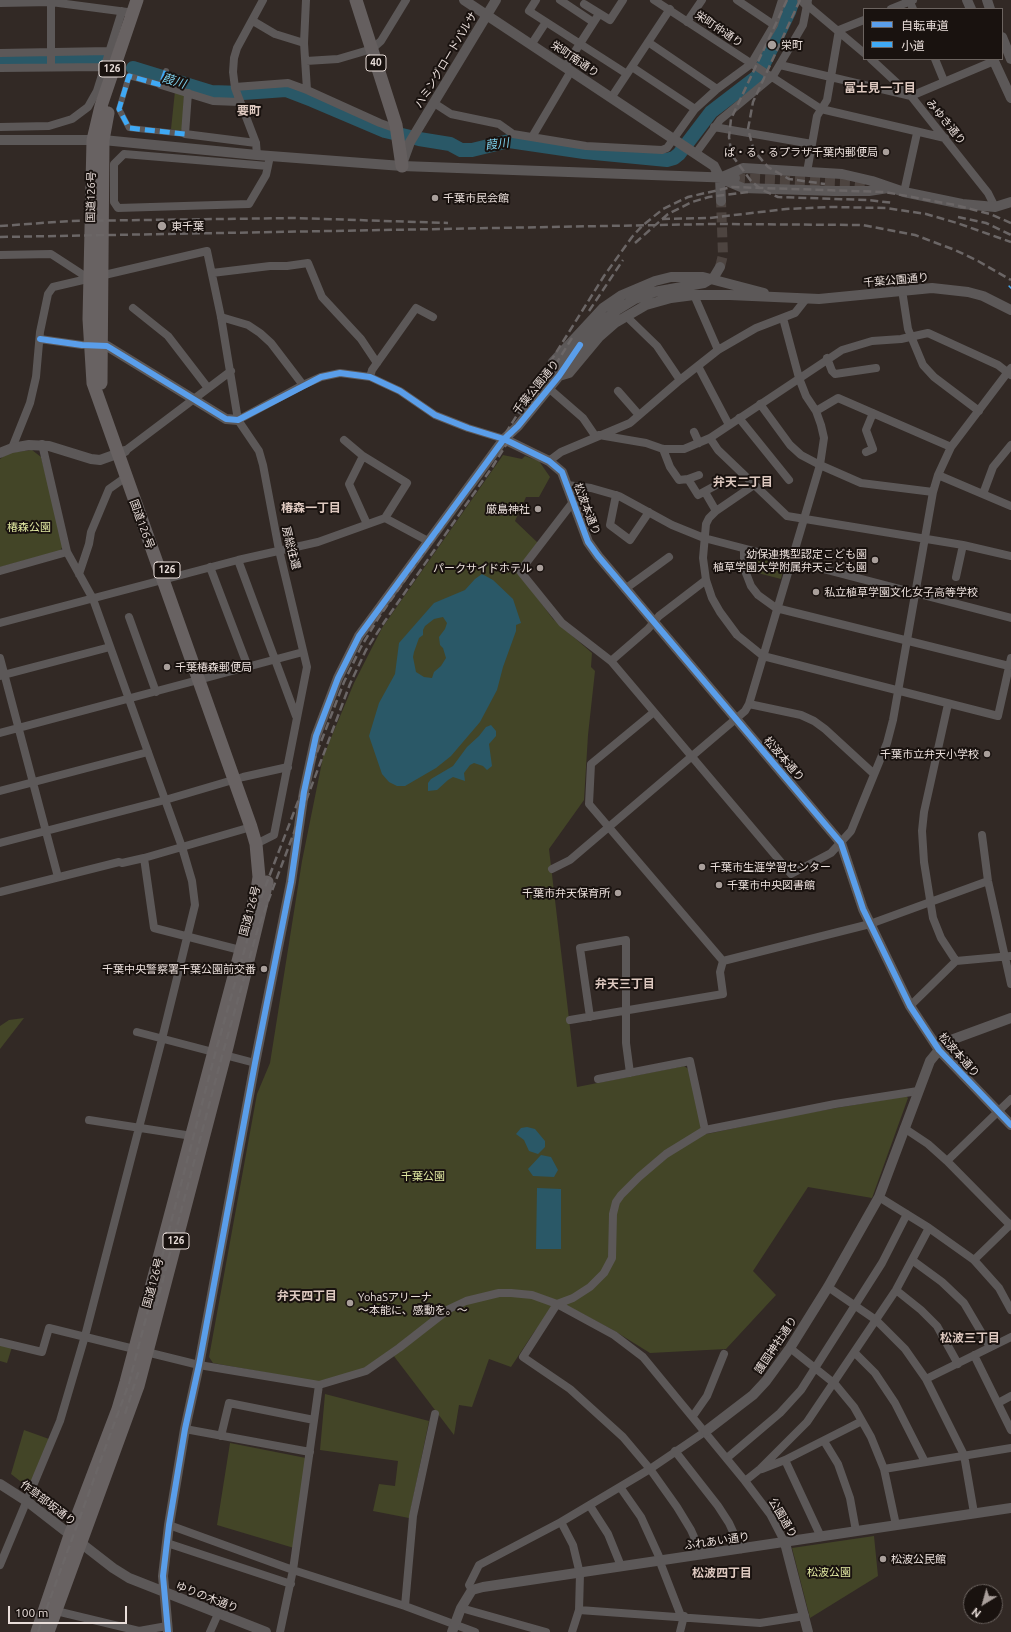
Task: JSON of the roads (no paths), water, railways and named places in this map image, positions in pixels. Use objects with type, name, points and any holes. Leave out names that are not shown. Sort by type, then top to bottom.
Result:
[{"type":"highway","name":"126","points":[[98,140],[101,106],[127,12],[137,0]]},
{"type":"highway","name":"126","points":[[98,140],[105,124],[144,0]]},
{"type":"highway","name":"国道126号","points":[[98,140],[96,344],[101,381],[106,404],[121,452],[166,579]]},
{"type":"highway","name":"国道126号","points":[[37,1632],[70,1535],[141,1351],[219,1055],[266,891],[267,873],[225,732],[126,477],[121,452]]},
{"type":"highway","name":"国道126号","points":[[48,1632],[129,1413],[141,1351],[192,1136],[219,1055],[240,950],[257,890],[259,842],[251,827],[239,778]]},
{"type":"main road","name":"40","points":[[356,0],[397,132],[402,166]]},
{"type":"street","points":[[258,155],[256,143],[235,87],[234,58],[237,48],[264,0]]},
{"type":"street","points":[[306,0],[304,43],[307,90]]},
{"type":"street","points":[[306,61],[338,59],[372,49],[381,41],[406,0]]},
{"type":"street","name":"栄町南通り","points":[[464,0],[684,145],[716,168],[720,178]]},
{"type":"street","name":"ハミングロードパルサ","points":[[397,132],[415,133],[496,0]]},
{"type":"street","points":[[536,0],[529,11],[695,109]]},
{"type":"street","points":[[560,0],[594,22]]},
{"type":"street","points":[[578,12],[585,2],[598,14],[610,20],[623,0]]},
{"type":"street","name":"栄町仲通り","points":[[654,0],[821,108],[917,133],[945,138]]},
{"type":"street","points":[[687,22],[702,0]]},
{"type":"street","points":[[737,0],[774,24]]},
{"type":"street","points":[[684,145],[695,109],[717,89],[754,65],[774,24],[782,0]]},
{"type":"street","points":[[51,1],[51,65]]},
{"type":"street","points":[[0,4],[51,1],[127,12],[109,51],[97,91],[88,107],[72,119],[49,126],[0,127]]},
{"type":"street","points":[[806,2],[863,52]]},
{"type":"street","points":[[434,103],[451,114],[499,124],[513,134],[586,146],[662,150],[684,145],[714,127],[780,65],[803,25],[806,2]]},
{"type":"street","points":[[895,8],[912,4]]},
{"type":"street","points":[[611,98],[670,10]]},
{"type":"street","points":[[532,137],[568,69],[580,42],[598,14]]},
{"type":"street","points":[[839,30],[863,20]]},
{"type":"street","points":[[253,21],[275,34],[304,43]]},
{"type":"street","points":[[531,44],[546,22]]},
{"type":"street","points":[[808,172],[817,116],[827,100],[839,30]]},
{"type":"street","points":[[1003,39],[1011,59]]},
{"type":"street","points":[[648,42],[717,89]]},
{"type":"street","points":[[0,53],[109,51]]},
{"type":"street","name":"みゆき通り","points":[[872,60],[910,96],[988,193],[995,207]]},
{"type":"street","points":[[935,60],[944,81]]},
{"type":"street","points":[[780,65],[910,96],[994,60],[1011,98]]},
{"type":"street","points":[[0,68],[51,65],[104,67]]},
{"type":"street","points":[[161,85],[166,70]]},
{"type":"street","points":[[239,100],[220,102],[129,76],[119,109],[128,128],[256,143]]},
{"type":"street","points":[[235,87],[288,84],[307,90],[397,132]]},
{"type":"street","points":[[185,134],[188,94]]},
{"type":"street","points":[[714,127],[812,144]]},
{"type":"street","points":[[904,192],[917,133]]},
{"type":"street","points":[[0,140],[98,140],[258,155],[402,166],[735,178]]},
{"type":"street","points":[[268,166],[124,154],[114,164],[114,202],[118,208],[249,204],[266,175],[268,166],[270,156]]},
{"type":"street","points":[[720,178],[730,172],[743,168],[842,174],[872,181],[904,192],[962,204],[995,207],[1011,202]]},
{"type":"street","points":[[720,178],[743,188],[833,191],[869,191],[889,188]]},
{"type":"street","points":[[720,178],[721,200]]},
{"type":"street","name":"房総往還","points":[[88,278],[207,251],[222,317],[238,420],[259,451],[261,458],[279,550],[307,667],[296,717],[288,767],[274,836],[259,842]]},
{"type":"street","points":[[0,255],[51,254],[88,278]]},
{"type":"street","points":[[212,273],[308,263],[322,297],[361,339],[377,364]]},
{"type":"street","name":"千葉公園通り","points":[[167,1629],[163,1576],[169,1525],[185,1429],[199,1365],[255,1063],[291,882],[304,792],[316,736],[338,678],[359,636],[428,541],[504,439],[518,426],[555,374],[600,323],[635,299],[654,292],[704,283],[714,276],[720,267]]},
{"type":"street","points":[[671,277],[704,277],[722,280],[780,297],[694,295],[671,298],[646,305],[626,316],[599,337],[569,373],[555,374],[553,362],[603,308],[622,295],[655,281],[671,277]]},
{"type":"street","points":[[12,448],[30,403],[36,377],[40,332],[48,294],[52,287],[88,278]]},
{"type":"street","name":"千葉公園通り","points":[[780,297],[819,299],[932,288],[962,291],[983,296],[1011,310]]},
{"type":"street","points":[[902,290],[910,337],[923,365],[928,371],[979,411]]},
{"type":"street","points":[[694,295],[718,350]]},
{"type":"street","points":[[549,461],[561,452],[630,423],[718,350],[756,328],[784,318],[795,312],[806,298]]},
{"type":"street","points":[[133,308],[168,336],[208,388]]},
{"type":"street","points":[[370,378],[372,370],[416,308],[433,317]]},
{"type":"street","points":[[626,316],[657,346],[680,380]]},
{"type":"street","points":[[222,317],[248,325],[260,333],[271,343],[302,385]]},
{"type":"street","points":[[552,869],[570,860],[746,711],[749,704],[776,608],[820,465],[824,438],[816,411],[806,396],[800,378],[784,318]]},
{"type":"street","points":[[546,386],[583,418],[598,436],[646,443],[663,449],[684,449],[710,438],[800,378],[827,358],[858,344],[928,333],[1010,372],[950,447],[938,475],[933,492],[908,640],[887,743],[851,831],[831,853],[791,874],[611,661],[562,623],[520,571],[573,502]]},
{"type":"street","points":[[40,340],[82,345],[96,344],[107,346],[226,419],[238,420],[302,385],[321,377],[340,373],[370,378],[400,391],[435,415],[468,428],[504,439]]},
{"type":"street","points":[[827,358],[832,371],[835,374],[876,368]]},
{"type":"street","points":[[698,366],[729,425]]},
{"type":"street","points":[[0,454],[12,448],[42,444],[90,459],[100,460],[121,452],[231,371]]},
{"type":"street","points":[[618,391],[639,415]]},
{"type":"street","points":[[816,411],[838,398],[950,447]]},
{"type":"street","points":[[760,404],[790,445],[801,454],[820,465],[861,482],[933,492]]},
{"type":"street","points":[[866,452],[873,449],[866,430],[873,413]]},
{"type":"street","points":[[739,418],[789,480]]},
{"type":"street","points":[[694,432],[699,443]]},
{"type":"street","points":[[710,438],[718,450],[787,516],[926,538],[1011,556]]},
{"type":"street","name":"松波本通り","points":[[504,439],[549,461],[562,472],[588,542],[653,623],[841,843],[863,909],[910,1006],[939,1050],[1011,1125]]},
{"type":"street","points":[[0,623],[238,560],[318,542],[386,518],[407,483],[363,456],[344,440]]},
{"type":"street","points":[[0,1565],[28,1502],[60,1421],[139,1128],[195,905],[192,881],[182,847],[93,599],[67,552],[42,444]]},
{"type":"street","points":[[983,494],[994,467],[1011,445]]},
{"type":"street","points":[[663,449],[670,467],[679,480],[688,479],[699,475]]},
{"type":"street","points":[[363,456],[349,484],[367,524]]},
{"type":"street","points":[[938,475],[1011,506]]},
{"type":"street","points":[[79,574],[89,544],[91,532],[109,489],[126,477]]},
{"type":"street","points":[[688,479],[698,495],[722,482]]},
{"type":"street","points":[[567,485],[591,488],[616,495],[672,525],[704,538],[916,592],[1011,618]]},
{"type":"street","points":[[744,549],[744,568],[751,586],[762,599],[776,608],[908,640],[1010,662],[998,716],[898,692],[762,656],[737,636],[714,603],[706,580],[703,558],[704,538],[706,524],[716,510],[754,485]]},
{"type":"street","points":[[704,492],[716,510]]},
{"type":"street","points":[[616,495],[610,525],[630,540],[649,512]]},
{"type":"street","points":[[386,518],[428,541]]},
{"type":"street","points":[[956,577],[963,545]]},
{"type":"street","points":[[0,571],[67,552]]},
{"type":"street","points":[[625,589],[669,557]]},
{"type":"street","points":[[238,560],[296,717]]},
{"type":"street","points":[[210,568],[248,667]]},
{"type":"street","points":[[611,661],[659,616],[706,580]]},
{"type":"street","points":[[129,617],[156,692]]},
{"type":"street","points":[[2,675],[110,647]]},
{"type":"street","points":[[0,733],[303,652]]},
{"type":"street","points":[[0,658],[2,675],[33,782],[58,877]]},
{"type":"street","points":[[749,704],[801,715],[814,721],[825,729],[874,774]]},
{"type":"street","points":[[948,704],[924,812],[922,831],[933,918],[941,938],[956,961]]},
{"type":"street","points":[[654,712],[591,764],[589,804],[723,961]]},
{"type":"street","points":[[0,791],[148,752]]},
{"type":"street","points":[[0,843],[165,800],[239,778],[288,767]]},
{"type":"street","points":[[0,892],[119,862],[122,863],[144,858],[251,827]]},
{"type":"street","points":[[982,835],[988,880],[1008,957],[1011,984]]},
{"type":"street","points":[[144,858],[154,928],[240,950]]},
{"type":"street","points":[[723,961],[870,924],[988,880]]},
{"type":"street","points":[[590,1017],[580,948],[626,940],[626,1043],[630,1073]]},
{"type":"street","points":[[910,1006],[956,961],[1008,957]]},
{"type":"street","points":[[570,1020],[723,994],[720,972],[723,961]]},
{"type":"street","name":"護国神社通り","points":[[472,1590],[469,1585],[479,1565],[561,1522],[620,1488],[706,1431],[753,1395],[766,1381],[790,1348],[828,1287],[880,1197],[904,1128],[930,1061],[939,1050],[951,1040],[1011,1018]]},
{"type":"street","points":[[137,1032],[219,1055],[255,1063]]},
{"type":"street","points":[[598,1079],[690,1061],[705,1130]]},
{"type":"street","points":[[702,1555],[691,1530],[678,1507],[650,1469],[623,1437],[570,1389],[523,1357],[557,1304],[573,1298],[590,1288],[608,1267],[612,1258],[613,1214],[616,1202],[639,1177],[666,1154],[705,1130],[835,1104],[918,1091]]},
{"type":"street","points":[[947,1162],[1011,1099]]},
{"type":"street","points":[[89,1120],[192,1136]]},
{"type":"street","points":[[904,1128],[922,1140],[947,1162],[1011,1225],[974,1260]]},
{"type":"street","points":[[880,1197],[929,1228],[974,1260],[999,1288],[1011,1310]]},
{"type":"street","points":[[727,1458],[780,1413],[801,1390],[882,1263],[907,1214]]},
{"type":"street","points":[[745,1481],[760,1469],[807,1422],[835,1384],[896,1290],[929,1228]]},
{"type":"street","points":[[912,1260],[942,1282],[964,1303],[990,1348]]},
{"type":"street","points":[[828,1287],[876,1320],[905,1348],[926,1380],[964,1455],[974,1514]]},
{"type":"street","points":[[896,1290],[921,1310],[937,1326],[958,1364]]},
{"type":"street","name":"公園通り","points":[[319,1385],[366,1371],[449,1310],[472,1299],[499,1293],[522,1293],[557,1304],[614,1335],[643,1357],[706,1431],[745,1481],[770,1514],[785,1543],[808,1632]]},
{"type":"street","points":[[0,1342],[42,1352],[49,1328],[199,1365],[319,1385],[291,1584],[280,1632]]},
{"type":"street","points":[[926,1380],[1011,1337]]},
{"type":"street","points":[[790,1348],[835,1384],[854,1407],[871,1437],[884,1469],[896,1525]]},
{"type":"street","points":[[855,1353],[875,1373],[891,1397],[925,1462]]},
{"type":"street","points":[[693,1416],[707,1396],[724,1354]]},
{"type":"street","points":[[974,1355],[1011,1430]]},
{"type":"street","points":[[998,1403],[1011,1396]]},
{"type":"street","points":[[222,1436],[229,1403],[314,1420]]},
{"type":"street","points":[[405,1606],[413,1516],[435,1414]]},
{"type":"street","points":[[760,1469],[785,1460],[862,1421]]},
{"type":"street","points":[[185,1429],[310,1452]]},
{"type":"street","points":[[824,1441],[841,1471],[850,1498],[856,1531]]},
{"type":"street","points":[[884,1469],[1011,1448]]},
{"type":"street","points":[[675,1451],[718,1506],[729,1523],[741,1549]]},
{"type":"street","points":[[785,1460],[821,1537]]},
{"type":"street","name":"作草部坂通り","points":[[0,1484],[28,1502],[80,1543]]},
{"type":"street","points":[[620,1488],[641,1517],[683,1616],[680,1632]]},
{"type":"street","points":[[590,1506],[608,1534],[621,1566]]},
{"type":"street","name":"ふれあい通り","points":[[472,1590],[580,1574],[621,1566],[785,1543],[1011,1508]]},
{"type":"street","points":[[561,1522],[573,1545],[580,1574],[579,1610],[572,1632]]},
{"type":"street","points":[[169,1525],[293,1570],[405,1606],[453,1629],[475,1632]]},
{"type":"street","name":"ゆりの木通り","points":[[80,1543],[129,1578],[266,1632]]},
{"type":"street","points":[[167,1543],[291,1584]]},
{"type":"street","points":[[453,1629],[461,1608],[472,1590]]},
{"type":"street","points":[[461,1608],[546,1632]]},
{"type":"street","points":[[579,1610],[683,1616],[760,1623],[805,1616]]},
{"type":"street","points":[[56,1611],[140,1631],[167,1629]]},
{"type":"street","points":[[210,1632],[218,1614]]},
{"type":"water","points":[[482,574],[493,580],[513,599],[521,623],[516,625],[516,631],[503,667],[497,690],[480,722],[451,756],[436,768],[405,786],[397,786],[389,782],[382,774],[369,736],[379,703],[395,674],[399,643],[434,603],[465,590]],"holes":[[[443,617],[447,623],[445,629],[439,637],[440,645],[443,648],[446,658],[441,666],[434,672],[432,678],[424,677],[416,672],[413,657],[419,638],[423,635],[425,626],[434,619]]]},
{"type":"water","points":[[491,725],[496,731],[496,736],[489,744],[492,766],[487,770],[483,766],[474,763],[470,765],[464,773],[465,781],[453,777],[437,790],[428,791],[428,783],[431,779],[453,766],[467,747],[486,727]]},
{"type":"water","points":[[527,1127],[535,1129],[545,1141],[545,1147],[538,1154],[529,1151],[524,1140],[516,1134],[521,1128]]},
{"type":"water","points":[[541,1155],[551,1157],[558,1170],[554,1177],[533,1176],[528,1169]]},
{"type":"water","points":[[537,1188],[561,1189],[561,1249],[536,1249]]},
{"type":"waterway","name":"葭川","points":[[133,68],[211,92],[243,93],[286,90],[385,131],[450,144],[461,150],[472,150],[509,141],[584,152],[667,160],[674,158],[679,154],[711,112],[758,76],[789,12],[793,0]]},
{"type":"waterway","name":"葭川","points":[[0,61],[102,58]]},
{"type":"tunnel","points":[[735,178],[852,183],[875,186]]},
{"type":"tunnel","points":[[720,267],[723,255],[721,201]]},
{"type":"railway","points":[[787,0],[731,119],[729,137],[731,151],[734,158],[751,181],[762,190],[778,197],[868,200],[894,203]]},
{"type":"railway","points":[[800,0],[753,102],[748,129],[754,151],[768,167],[789,179],[825,184]]},
{"type":"railway","points":[[38,1632],[129,1383],[215,1054],[254,916],[344,682],[361,647],[379,617],[487,463],[604,276],[632,237],[642,226],[663,209],[688,197],[732,187],[885,192],[955,205],[990,214],[1011,223]]},
{"type":"railway","points":[[635,243],[668,214],[692,202],[709,197],[748,192]]},
{"type":"railway","points":[[662,219],[709,218],[786,209],[831,207],[886,208],[926,214],[1011,242]]},
{"type":"railway","points":[[958,217],[986,223],[1011,235]]},
{"type":"railway","points":[[0,226],[70,221],[295,218],[448,223]]},
{"type":"railway","points":[[0,237],[714,224],[863,225],[915,235],[955,250],[1011,280]]},
{"type":"railway","points":[[589,311],[623,260]]},
{"type":"railway","points":[[156,1306],[222,1056],[258,928],[350,684],[366,650],[493,466],[572,338]]},
{"type":"railway","points":[[125,1414],[139,1370]]},
{"type":"place","name":"栄町","points":[[772,45]]},
{"type":"place","name":"ぱ・る・るプラザ千葉内郵便局","points":[[886,152]]},
{"type":"place","name":"千葉市民会館","points":[[435,198]]},
{"type":"place","name":"東千葉","points":[[162,226]]},
{"type":"place","name":"厳島神社","points":[[538,509]]},
{"type":"place","name":"幼保連携型認定こども園 植草学園大学附属弁天こども園","points":[[875,560]]},
{"type":"place","name":"パークサイドホテル","points":[[540,568]]},
{"type":"place","name":"私立植草学園文化女子高等学校","points":[[816,592]]},
{"type":"place","name":"千葉椿森郵便局","points":[[167,667]]},
{"type":"place","name":"千葉市立弁天小学校","points":[[987,754]]},
{"type":"place","name":"千葉市生涯学習センター","points":[[702,867]]},
{"type":"place","name":"千葉市中央図書館","points":[[719,885]]},
{"type":"place","name":"千葉市弁天保育所","points":[[618,893]]},
{"type":"place","name":"千葉中央警察署千葉公園前交番","points":[[264,969]]},
{"type":"place","name":"YohaSアリーナ ～本能に、感動を。～","points":[[350,1303]]},
{"type":"place","name":"松波公民館","points":[[883,1559]]},
{"type":"district","name":"富士見一丁目","points":[[880,88]]},
{"type":"district","name":"要町","points":[[249,111]]},
{"type":"district","name":"弁天二丁目","points":[[743,482]]},
{"type":"district","name":"椿森一丁目","points":[[311,508]]},
{"type":"district","name":"弁天三丁目","points":[[625,984]]},
{"type":"district","name":"弁天四丁目","points":[[307,1296]]},
{"type":"district","name":"松波三丁目","points":[[970,1338]]},
{"type":"district","name":"松波四丁目","points":[[722,1573]]},
{"type":"park label","name":"椿森公園","points":[[29,527]]},
{"type":"park label","name":"千葉公園","points":[[423,1176]]},
{"type":"park label","name":"松波公園","points":[[829,1572]]}]
